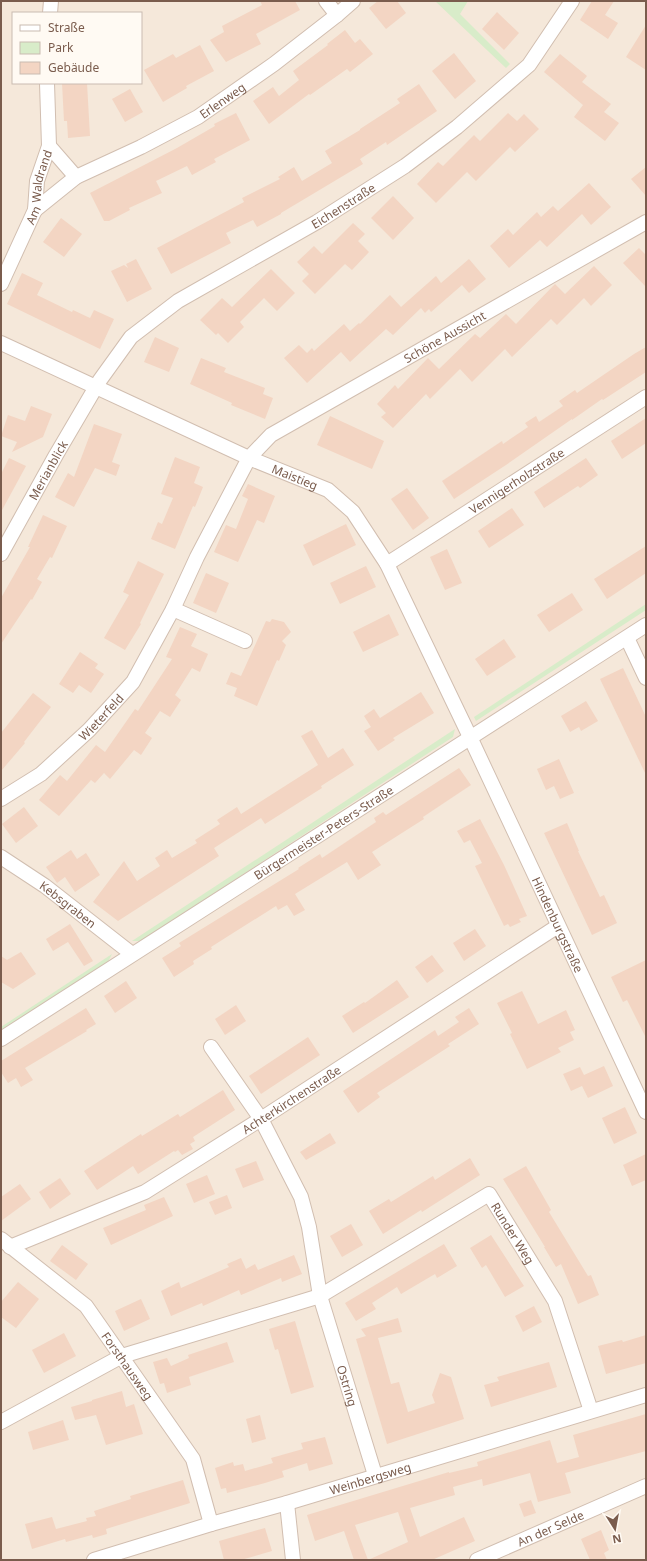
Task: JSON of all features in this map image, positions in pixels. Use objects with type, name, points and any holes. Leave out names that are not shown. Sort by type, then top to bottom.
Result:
[{"type":"street","points":[[50,12],[51,1]]},
{"type":"street","points":[[326,1],[338,15]]},
{"type":"street","name":"Erlenweg","points":[[35,210],[76,177],[141,147],[198,117],[274,64],[338,15],[353,1]]},
{"type":"street","name":"Eichenstraße","points":[[96,388],[132,336],[178,301],[317,222],[405,166],[457,127],[529,65],[572,1]]},
{"type":"street","name":"Am Waldrand","points":[[1,284],[35,210],[37,181],[48,146],[47,84]]},
{"type":"street","points":[[48,146],[76,177]]},
{"type":"street","name":"Schöne Aussicht","points":[[249,458],[271,435],[646,222]]},
{"type":"street","name":"Maistieg","points":[[1,343],[249,458],[328,490],[353,512],[387,564],[470,736]]},
{"type":"street","name":"Merianblick","points":[[1,554],[56,454],[96,388]]},
{"type":"street","name":"Vennigerholzstraße","points":[[387,564],[646,396]]},
{"type":"street","name":"Wieterfeld","points":[[1,799],[41,774],[88,730],[133,682],[173,609],[197,557],[249,458]]},
{"type":"street","points":[[173,609],[245,641]]},
{"type":"street","name":"Bürgermeister-Peters-Straße","points":[[1,1039],[470,736],[646,625]]},
{"type":"street","points":[[627,638],[646,678]]},
{"type":"street","name":"Hindenburgstraße","points":[[470,736],[646,1112]]},
{"type":"street","name":"Kebsgraben","points":[[1,857],[45,886],[132,954]]},
{"type":"street","name":"Achterkirchenstraße","points":[[6,1243],[146,1192],[558,926]]},
{"type":"street","name":"Ostring","points":[[211,1047],[261,1119],[301,1197],[308,1227],[320,1296],[375,1475]]},
{"type":"street","name":"Runder Weg","points":[[320,1296],[489,1194],[555,1301],[591,1412]]},
{"type":"street","name":"Forsthausweg","points":[[6,1243],[86,1306],[193,1459],[211,1524]]},
{"type":"street","points":[[1,1422],[122,1356],[320,1296]]},
{"type":"street","name":"Weinbergsweg","points":[[94,1560],[646,1395]]},
{"type":"street","name":"An der Selde","points":[[477,1560],[646,1486]]},
{"type":"street","points":[[287,1503],[293,1560]]},
{"type":"shaded area","points":[[1,1],[646,1],[646,1560],[1,1560]]},
{"type":"green space","points":[[435,1],[468,1],[460,14],[510,64],[506,68]]},
{"type":"green space","points":[[646,604],[646,610],[476,721],[474,717]]},
{"type":"green space","points":[[455,729],[453,737],[141,941],[132,941]]},
{"type":"green space","points":[[112,954],[108,962],[1,1032],[1,1027]]},
{"type":"building","points":[[260,1],[295,1],[300,10],[256,34],[261,44],[226,62],[210,40],[224,32],[222,26],[262,5]]},
{"type":"building","points":[[378,1],[397,1],[406,13],[386,29],[369,8]]},
{"type":"building","points":[[592,1],[614,1],[605,15],[618,23],[608,39],[580,20]]},
{"type":"building","points":[[497,12],[519,33],[504,50],[482,29]]},
{"type":"building","points":[[646,25],[646,70],[626,57]]},
{"type":"building","points":[[345,30],[355,43],[360,39],[373,54],[350,72],[347,69],[310,95],[309,94],[269,124],[253,101],[273,87],[279,96],[299,80],[293,71],[328,45],[327,44]]},
{"type":"building","points":[[200,45],[214,71],[186,86],[187,88],[163,102],[144,70],[173,54],[176,58]]},
{"type":"building","points":[[454,53],[476,81],[455,99],[432,71]]},
{"type":"building","points":[[560,54],[587,76],[582,82],[611,104],[604,112],[619,123],[605,141],[574,117],[583,105],[544,72]]},
{"type":"building","points":[[62,84],[87,84],[90,136],[68,138],[67,121],[64,121]]},
{"type":"building","points":[[419,84],[437,111],[387,145],[386,142],[360,159],[363,164],[257,227],[253,220],[226,233],[231,243],[171,274],[157,248],[244,202],[242,198],[280,179],[278,177],[294,167],[302,181],[332,163],[325,151],[400,103],[397,99]]},
{"type":"building","points":[[130,89],[143,112],[125,122],[112,99]]},
{"type":"building","points":[[236,113],[250,140],[214,159],[216,162],[192,175],[187,166],[156,181],[162,193],[129,208],[130,210],[109,221],[104,221],[90,193],[177,148],[215,126],[214,124]]},
{"type":"building","points":[[508,113],[517,121],[524,114],[539,129],[515,152],[510,147],[476,181],[467,172],[436,203],[417,184],[438,162],[443,166],[474,135],[480,141]]},
{"type":"building","points":[[646,167],[646,196],[631,179]]},
{"type":"building","points":[[589,183],[611,207],[591,225],[582,214],[547,247],[540,240],[509,268],[490,246],[508,229],[513,235],[537,212],[541,217],[553,206],[558,211]]},
{"type":"building","points":[[393,196],[414,218],[393,240],[371,218]]},
{"type":"building","points":[[61,218],[82,234],[64,257],[43,242]]},
{"type":"building","points":[[353,223],[365,234],[358,241],[369,252],[352,270],[345,264],[315,294],[302,281],[309,274],[297,262],[314,246],[322,254]]},
{"type":"building","points":[[639,248],[646,255],[646,287],[623,263]]},
{"type":"building","points":[[136,259],[152,289],[127,302],[111,271],[124,265],[128,268],[126,264]]},
{"type":"building","points":[[469,259],[486,279],[469,293],[462,285],[431,312],[429,309],[425,313],[421,308],[393,335],[386,329],[350,362],[341,352],[307,383],[284,358],[299,345],[307,353],[312,348],[314,351],[344,324],[350,331],[359,323],[360,324],[390,295],[401,307],[436,276],[441,283]]},
{"type":"building","points":[[594,266],[612,285],[591,306],[584,298],[557,325],[551,319],[512,357],[505,349],[472,382],[460,369],[430,399],[426,394],[393,428],[381,417],[386,413],[377,404],[395,385],[398,389],[428,358],[439,369],[475,334],[480,338],[506,314],[516,324],[555,284],[565,294]]},
{"type":"building","points":[[271,269],[295,293],[277,311],[264,298],[240,322],[244,327],[228,343],[218,333],[216,335],[200,320],[222,298],[232,307]]},
{"type":"building","points":[[22,273],[43,283],[37,295],[72,312],[73,310],[90,318],[94,310],[114,319],[100,349],[7,304]]},
{"type":"building","points":[[155,337],[179,348],[169,372],[144,362]]},
{"type":"building","points":[[646,347],[646,372],[603,400],[602,399],[454,499],[442,481],[502,441],[503,444],[528,427],[525,423],[536,416],[539,422],[563,406],[559,401],[575,390],[577,393]]},
{"type":"building","points":[[201,358],[226,368],[224,372],[265,388],[263,394],[273,398],[265,419],[231,405],[232,403],[190,384]]},
{"type":"building","points":[[31,406],[52,414],[43,437],[12,452],[17,442],[1,436],[8,415],[25,421]]},
{"type":"building","points":[[330,416],[384,441],[372,469],[317,445]]},
{"type":"building","points":[[646,418],[646,443],[622,459],[611,441]]},
{"type":"building","points":[[94,424],[122,434],[112,462],[120,465],[116,476],[95,468],[74,507],[55,497],[68,473],[74,477]]},
{"type":"building","points":[[175,457],[200,467],[194,483],[203,487],[195,507],[193,506],[175,549],[151,539],[158,522],[162,524],[173,498],[161,494]]},
{"type":"building","points":[[9,458],[26,466],[1,512],[1,474]]},
{"type":"building","points":[[586,458],[598,475],[580,488],[578,486],[544,508],[534,492]]},
{"type":"building","points":[[248,484],[275,496],[264,523],[257,520],[238,562],[214,552],[226,525],[236,529],[248,499],[242,496]]},
{"type":"building","points":[[407,488],[429,518],[413,530],[391,499]]},
{"type":"building","points":[[512,508],[524,525],[489,548],[478,531]]},
{"type":"building","points":[[43,515],[67,526],[52,558],[50,557],[37,579],[42,582],[32,600],[31,599],[1,644],[1,598],[30,547],[28,547]]},
{"type":"building","points":[[346,524],[356,545],[313,566],[303,545]]},
{"type":"building","points":[[646,546],[646,573],[607,599],[594,579]]},
{"type":"building","points":[[447,549],[462,583],[445,590],[430,557]]},
{"type":"building","points":[[138,561],[164,574],[140,623],[141,624],[125,650],[104,638],[129,595],[123,592]]},
{"type":"building","points":[[366,566],[376,587],[340,604],[330,583]]},
{"type":"building","points":[[206,573],[229,583],[216,613],[193,603]]},
{"type":"building","points":[[572,593],[583,610],[549,632],[537,615]]},
{"type":"building","points":[[389,614],[399,635],[363,652],[353,632]]},
{"type":"building","points":[[272,619],[284,622],[291,632],[282,641],[286,645],[279,661],[277,660],[257,706],[234,696],[237,688],[226,684],[231,672],[241,676],[266,621],[270,622]]},
{"type":"building","points":[[180,627],[197,634],[191,646],[208,654],[200,672],[192,668],[175,695],[181,700],[170,717],[160,711],[145,733],[152,738],[141,755],[134,750],[110,779],[104,773],[95,783],[91,780],[59,816],[39,800],[60,775],[67,781],[96,745],[105,752],[135,709],[138,711],[172,659],[166,657]]},
{"type":"building","points":[[504,639],[516,657],[487,676],[475,659]]},
{"type":"building","points":[[80,652],[98,664],[95,668],[104,674],[91,693],[79,685],[73,693],[59,684]]},
{"type":"building","points":[[623,668],[646,717],[646,775],[600,679]]},
{"type":"building","points":[[421,692],[434,713],[393,738],[395,740],[378,751],[364,731],[371,727],[364,716],[374,709],[380,718]]},
{"type":"building","points":[[33,693],[51,707],[24,742],[25,743],[1,771],[1,733]]},
{"type":"building","points":[[586,701],[598,721],[581,731],[579,727],[570,732],[561,716]]},
{"type":"building","points":[[312,730],[328,758],[343,748],[354,765],[321,786],[322,788],[265,824],[261,818],[214,848],[219,856],[118,921],[93,902],[124,861],[137,881],[160,866],[155,858],[167,850],[172,858],[197,843],[195,840],[220,824],[217,820],[237,807],[241,814],[318,765],[301,736]]},
{"type":"building","points":[[559,759],[574,793],[560,799],[554,786],[546,790],[537,769]]},
{"type":"building","points":[[459,768],[471,785],[423,817],[424,819],[372,852],[381,865],[358,880],[347,862],[295,894],[305,910],[294,916],[287,905],[278,910],[276,906],[211,947],[212,949],[193,961],[194,964],[174,977],[162,958],[181,946],[179,943],[299,869],[298,868],[320,854],[322,858],[376,822],[374,818],[383,812],[386,815]]},
{"type":"building","points":[[24,807],[38,826],[16,843],[2,824]]},
{"type":"building","points":[[480,819],[504,865],[527,916],[519,919],[521,922],[510,927],[508,924],[504,926],[475,866],[482,863],[470,840],[464,843],[457,831]]},
{"type":"building","points":[[567,823],[578,851],[600,897],[604,895],[617,923],[592,935],[544,833]]},
{"type":"building","points":[[71,850],[77,859],[86,853],[100,875],[75,892],[65,877],[57,883],[46,867]]},
{"type":"building","points":[[70,924],[93,961],[84,966],[68,942],[53,951],[46,939]]},
{"type":"building","points":[[475,929],[486,946],[464,961],[453,943]]},
{"type":"building","points":[[21,952],[36,974],[13,989],[1,982],[1,956],[7,960]]},
{"type":"building","points":[[432,955],[444,971],[427,983],[415,967]]},
{"type":"building","points":[[646,960],[646,1038],[627,1000],[623,1002],[611,977]]},
{"type":"building","points":[[397,980],[409,997],[353,1033],[342,1016],[364,1002],[365,1003]]},
{"type":"building","points":[[126,981],[137,998],[115,1013],[104,996]]},
{"type":"building","points":[[522,991],[538,1024],[566,1010],[575,1030],[570,1032],[574,1040],[558,1048],[561,1052],[527,1069],[510,1034],[512,1033],[497,1003]]},
{"type":"building","points":[[236,1005],[246,1021],[225,1035],[215,1019]]},
{"type":"building","points":[[86,1008],[96,1024],[86,1030],[87,1031],[25,1068],[33,1080],[21,1087],[16,1078],[8,1083],[1,1072],[1,1061]]},
{"type":"building","points":[[469,1008],[479,1024],[448,1044],[450,1046],[377,1093],[380,1097],[358,1113],[343,1091],[435,1030],[438,1036],[459,1022],[455,1017]]},
{"type":"building","points":[[308,1037],[320,1055],[261,1094],[249,1076]]},
{"type":"building","points":[[604,1066],[613,1086],[588,1098],[582,1086],[571,1091],[563,1074],[580,1067],[584,1075]]},
{"type":"building","points":[[223,1090],[235,1110],[193,1137],[195,1141],[190,1144],[193,1149],[182,1155],[178,1150],[175,1152],[174,1151],[138,1174],[133,1166],[97,1190],[84,1171],[141,1134],[142,1136],[178,1114],[180,1117]]},
{"type":"building","points":[[625,1107],[637,1133],[614,1144],[602,1118]]},
{"type":"building","points":[[330,1133],[336,1143],[306,1160],[300,1152]]},
{"type":"building","points":[[646,1154],[646,1180],[632,1186],[623,1165]]},
{"type":"building","points":[[470,1158],[480,1175],[422,1212],[421,1210],[383,1234],[369,1211],[389,1199],[391,1202],[433,1176],[435,1180]]},
{"type":"building","points":[[256,1161],[264,1180],[243,1188],[235,1169]]},
{"type":"building","points":[[526,1166],[551,1210],[549,1212],[588,1276],[591,1275],[599,1295],[578,1304],[561,1264],[556,1267],[503,1179]]},
{"type":"building","points":[[207,1175],[215,1194],[194,1203],[186,1184]]},
{"type":"building","points":[[60,1178],[71,1194],[50,1209],[39,1192]]},
{"type":"building","points":[[20,1184],[31,1199],[1,1221],[1,1197]]},
{"type":"building","points":[[227,1195],[232,1208],[215,1215],[209,1202]]},
{"type":"building","points":[[164,1197],[173,1216],[111,1245],[103,1228],[146,1210],[144,1205]]},
{"type":"building","points":[[351,1224],[363,1245],[342,1257],[330,1236]]},
{"type":"building","points":[[491,1235],[524,1286],[505,1297],[486,1265],[482,1268],[470,1248]]},
{"type":"building","points":[[444,1244],[457,1266],[437,1278],[435,1274],[401,1294],[397,1287],[372,1303],[376,1309],[356,1321],[345,1303]]},
{"type":"building","points":[[62,1245],[88,1264],[76,1280],[50,1261]]},
{"type":"building","points":[[294,1255],[302,1274],[282,1282],[281,1278],[241,1295],[239,1290],[203,1306],[202,1303],[171,1316],[161,1291],[179,1282],[181,1288],[229,1267],[227,1264],[241,1258],[246,1269],[255,1264],[258,1270]]},
{"type":"building","points":[[18,1282],[39,1299],[16,1328],[1,1317],[1,1302]]},
{"type":"building","points":[[141,1299],[150,1319],[124,1331],[115,1311]]},
{"type":"building","points":[[534,1306],[542,1322],[523,1332],[515,1316]]},
{"type":"building","points":[[398,1318],[402,1332],[378,1338],[391,1384],[399,1382],[408,1412],[435,1403],[432,1395],[440,1373],[451,1377],[464,1419],[387,1444],[356,1339],[366,1336],[361,1329]]},
{"type":"building","points":[[295,1321],[314,1387],[291,1394],[278,1349],[275,1350],[269,1329]]},
{"type":"building","points":[[64,1333],[76,1356],[44,1373],[32,1350]]},
{"type":"building","points":[[646,1335],[646,1363],[606,1374],[598,1346],[622,1340],[623,1342]]},
{"type":"building","points":[[227,1342],[234,1362],[189,1377],[191,1385],[167,1393],[164,1383],[160,1384],[153,1362],[167,1358],[171,1366],[189,1358],[188,1355]]},
{"type":"building","points":[[549,1362],[557,1387],[491,1407],[484,1385],[499,1381],[497,1377]]},
{"type":"building","points":[[122,1391],[126,1407],[134,1404],[143,1434],[106,1445],[96,1415],[75,1420],[71,1407]]},
{"type":"building","points":[[646,1414],[646,1451],[565,1473],[571,1493],[538,1502],[530,1473],[483,1486],[482,1479],[453,1487],[455,1495],[410,1508],[420,1537],[464,1517],[475,1541],[432,1560],[368,1560],[354,1560],[344,1531],[315,1541],[307,1515],[449,1472],[478,1466],[477,1462],[550,1440],[557,1463],[579,1457],[573,1435]],"holes":[[[398,1512],[408,1542],[368,1560],[355,1525]]]},
{"type":"building","points":[[260,1415],[266,1439],[252,1443],[246,1419]]},
{"type":"building","points":[[63,1420],[69,1440],[33,1450],[28,1432]]},
{"type":"building","points":[[325,1437],[333,1464],[309,1471],[307,1463],[282,1471],[284,1477],[265,1483],[227,1493],[226,1488],[221,1489],[215,1468],[233,1462],[234,1466],[243,1464],[245,1471],[273,1463],[271,1458],[303,1449],[301,1443]]},
{"type":"building","points":[[183,1480],[190,1503],[106,1529],[107,1534],[93,1538],[92,1535],[66,1542],[65,1539],[32,1549],[25,1524],[52,1517],[56,1529],[87,1521],[86,1518],[96,1516],[94,1511],[131,1499],[130,1496]]},
{"type":"building","points":[[531,1500],[536,1513],[524,1517],[519,1504]]},
{"type":"building","points":[[265,1528],[272,1551],[241,1560],[224,1560],[219,1541]]},
{"type":"building","points":[[601,1530],[609,1550],[604,1553],[607,1560],[590,1560],[581,1539]]}]
